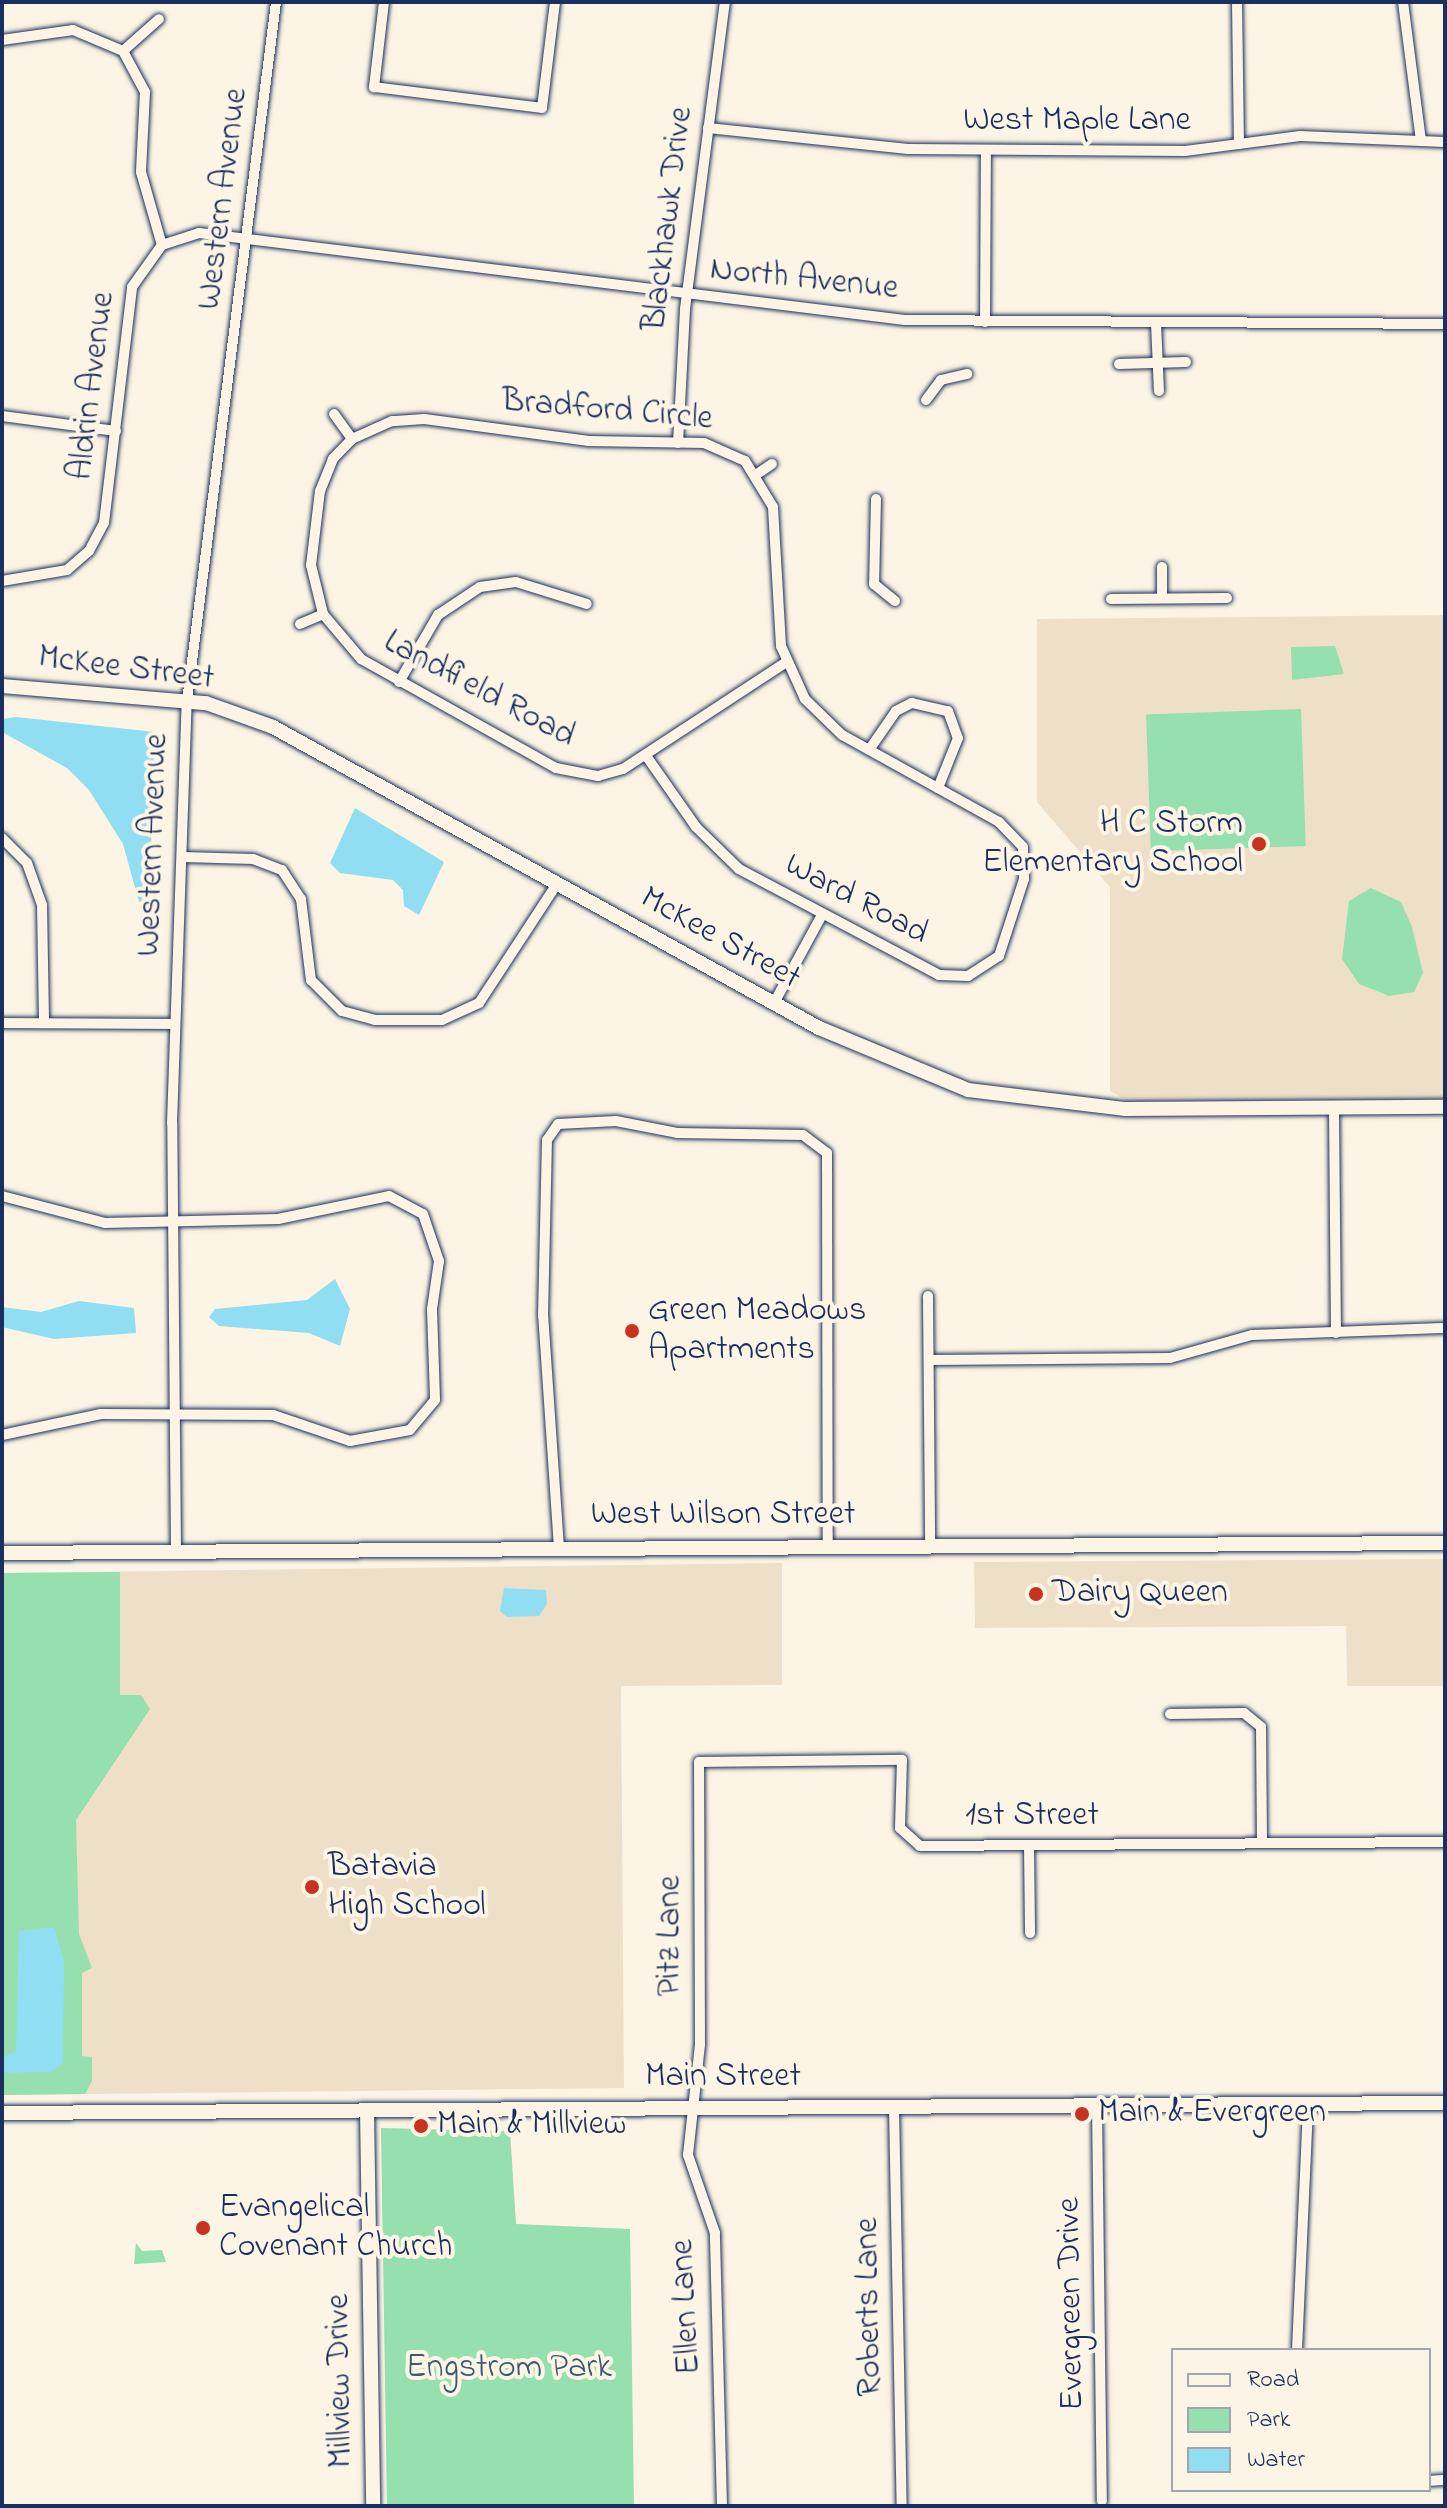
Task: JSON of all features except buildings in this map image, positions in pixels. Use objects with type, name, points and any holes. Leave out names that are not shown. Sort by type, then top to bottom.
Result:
[{"type":"main road","name":"McKee Street","points":[[2,686],[187,701],[273,727],[774,1003],[927,1077],[1011,1100],[1126,1109],[1445,1107]]},
{"type":"main road","name":"West Wilson Street","points":[[2,1553],[1445,1543]]},
{"type":"main road","name":"Main Street","points":[[2,2113],[1445,2103]]},
{"type":"main road","name":"Millview Drive","points":[[367,2111],[373,2506]]},
{"type":"street","name":"Western Avenue","points":[[176,1552],[172,1222],[175,1024],[187,701],[276,2]]},
{"type":"street","points":[[384,2],[374,87],[542,108],[555,2]]},
{"type":"street","name":"Blackhawk Drive","points":[[678,443],[687,295],[725,2]]},
{"type":"street","points":[[1237,2],[1239,144]]},
{"type":"street","points":[[1403,2],[1421,141]]},
{"type":"street","points":[[123,51],[159,19]]},
{"type":"street","points":[[2,40],[73,30],[123,51],[145,92],[141,172],[162,245]]},
{"type":"street","name":"West Maple Lane","points":[[708,128],[986,150],[1239,144],[1309,135],[1445,142]]},
{"type":"street","points":[[985,322],[986,150]]},
{"type":"street","name":"North Avenue","points":[[162,245],[199,233],[687,295],[985,322],[1445,324]]},
{"type":"street","name":"Aldrin Avenue","points":[[2,581],[67,570],[89,551],[104,523],[132,287],[162,245]]},
{"type":"street","points":[[1156,323],[1159,391]]},
{"type":"street","points":[[1119,364],[1157,360],[1186,362]]},
{"type":"street","points":[[926,400],[941,380],[967,374]]},
{"type":"street","points":[[334,414],[353,438]]},
{"type":"street","points":[[2,416],[116,431]]},
{"type":"street","name":"Bradford Circle","points":[[353,438],[409,419],[589,441],[717,447],[757,474]]},
{"type":"street","name":"Landfield Road","points":[[353,438],[333,459],[320,491],[311,565],[323,614],[346,647],[399,682],[556,768],[598,776],[647,757],[785,663]]},
{"type":"street","points":[[772,464],[757,474],[773,507],[785,663],[816,712],[869,750],[938,788],[958,738],[948,711],[928,701],[904,707],[869,750]]},
{"type":"street","points":[[876,499],[874,584],[895,601]]},
{"type":"street","points":[[1162,567],[1162,598]]},
{"type":"street","points":[[399,682],[438,615],[480,587],[516,582],[587,604]]},
{"type":"street","points":[[1111,599],[1227,598]]},
{"type":"street","points":[[300,624],[323,614]]},
{"type":"street","name":"Ward Road","points":[[647,757],[725,859],[920,967],[968,976],[999,956],[1025,872],[1023,847],[1010,830],[938,788]]},
{"type":"street","points":[[2,838],[27,863],[42,905],[44,1023]]},
{"type":"street","points":[[183,857],[253,859],[282,870],[301,899],[311,980],[330,1003],[364,1019],[433,1021],[471,1009],[497,984],[557,884]]},
{"type":"street","points":[[774,1003],[822,915]]},
{"type":"street","points":[[2,1023],[175,1024]]},
{"type":"street","points":[[1334,1108],[1336,1333]]},
{"type":"street","points":[[559,1548],[543,1316],[547,1140],[558,1124],[616,1121],[677,1133],[803,1135],[827,1153],[828,1545]]},
{"type":"street","points":[[2,1196],[87,1221],[172,1222],[278,1219],[376,1194],[414,1206],[439,1246],[432,1309],[436,1390],[427,1416],[389,1438],[350,1441],[273,1415],[174,1414],[79,1417],[2,1435]]},
{"type":"street","points":[[928,1296],[930,1545]]},
{"type":"street","points":[[929,1360],[1170,1358],[1252,1335],[1445,1328]]},
{"type":"street","points":[[1170,1714],[1244,1713],[1261,1727],[1262,1843]]},
{"type":"street","name":"1st Street","points":[[699,1762],[902,1760],[900,1828],[909,1843],[1029,1846],[1445,1842]]},
{"type":"street","name":"Pitz Lane","points":[[690,2108],[700,2045],[699,1762]]},
{"type":"street","points":[[1029,1846],[1030,1933]]},
{"type":"street","points":[[1297,2348],[1308,2104]]},
{"type":"street","name":"Evergreen Drive","points":[[1097,2106],[1102,2501]]},
{"type":"street","name":"Roberts Lane","points":[[894,2107],[902,2506]]},
{"type":"street","name":"Ellen Lane","points":[[690,2108],[692,2180],[716,2245],[722,2506]]},
{"type":"shaded area","name":"H C Storm Elementary School","points":[[1445,615],[1445,1099],[1128,1101],[1110,1091],[1110,887],[1037,802],[1037,619]]},
{"type":"shaded area","points":[[1445,1559],[1445,1686],[1347,1686],[1346,1626],[975,1628],[974,1562]]},
{"type":"shaded area","name":"Batavia High School","points":[[782,1563],[782,1685],[621,1686],[624,2088],[2,2095],[2,1573]]},
{"type":"green space","points":[[1335,646],[1344,674],[1292,680],[1291,647]]},
{"type":"green space","points":[[1301,709],[1306,846],[1151,851],[1146,714]]},
{"type":"green space","points":[[1371,888],[1401,902],[1412,927],[1423,973],[1414,992],[1389,996],[1359,984],[1342,959],[1349,901]]},
{"type":"green space","points":[[120,1572],[120,1695],[141,1695],[150,1709],[76,1820],[79,1934],[92,1968],[82,1973],[82,2056],[92,2057],[92,2081],[85,2094],[2,2095],[2,1573]]},
{"type":"green space","name":"Engstrom Park","points":[[381,2128],[510,2131],[516,2224],[630,2229],[634,2506],[387,2506]]},
{"type":"green space","points":[[136,2243],[142,2251],[162,2250],[166,2262],[134,2264]]},
{"type":"water","points":[[16,717],[155,732],[149,901],[139,902],[123,844],[89,790],[67,768],[2,732],[2,719]]},
{"type":"water","points":[[355,808],[444,862],[419,915],[404,906],[403,890],[393,880],[340,873],[330,863]]},
{"type":"water","points":[[335,1279],[350,1309],[340,1346],[309,1333],[219,1326],[209,1317],[215,1309],[307,1300]]},
{"type":"water","points":[[79,1301],[134,1308],[136,1333],[54,1339],[2,1327],[2,1307],[41,1312]]},
{"type":"water","points":[[504,1588],[546,1590],[547,1604],[539,1616],[507,1617],[500,1611]]},
{"type":"water","points":[[54,1927],[64,1961],[63,2063],[51,2072],[2,2073],[2,2057],[16,2051],[19,1931]]},
{"type":"place","name":"H C Storm Elementary School","points":[[1259,844]]},
{"type":"place","name":"Green Meadows Apartments","points":[[632,1331]]},
{"type":"place","name":"Dairy Queen","points":[[1036,1594]]},
{"type":"place","name":"Batavia High School","points":[[312,1887]]},
{"type":"place","name":"Main & Evergreen","points":[[1082,2114]]},
{"type":"place","name":"Main & Millview","points":[[421,2126]]},
{"type":"place","name":"Evangelical Covenant Church","points":[[203,2228]]}]
